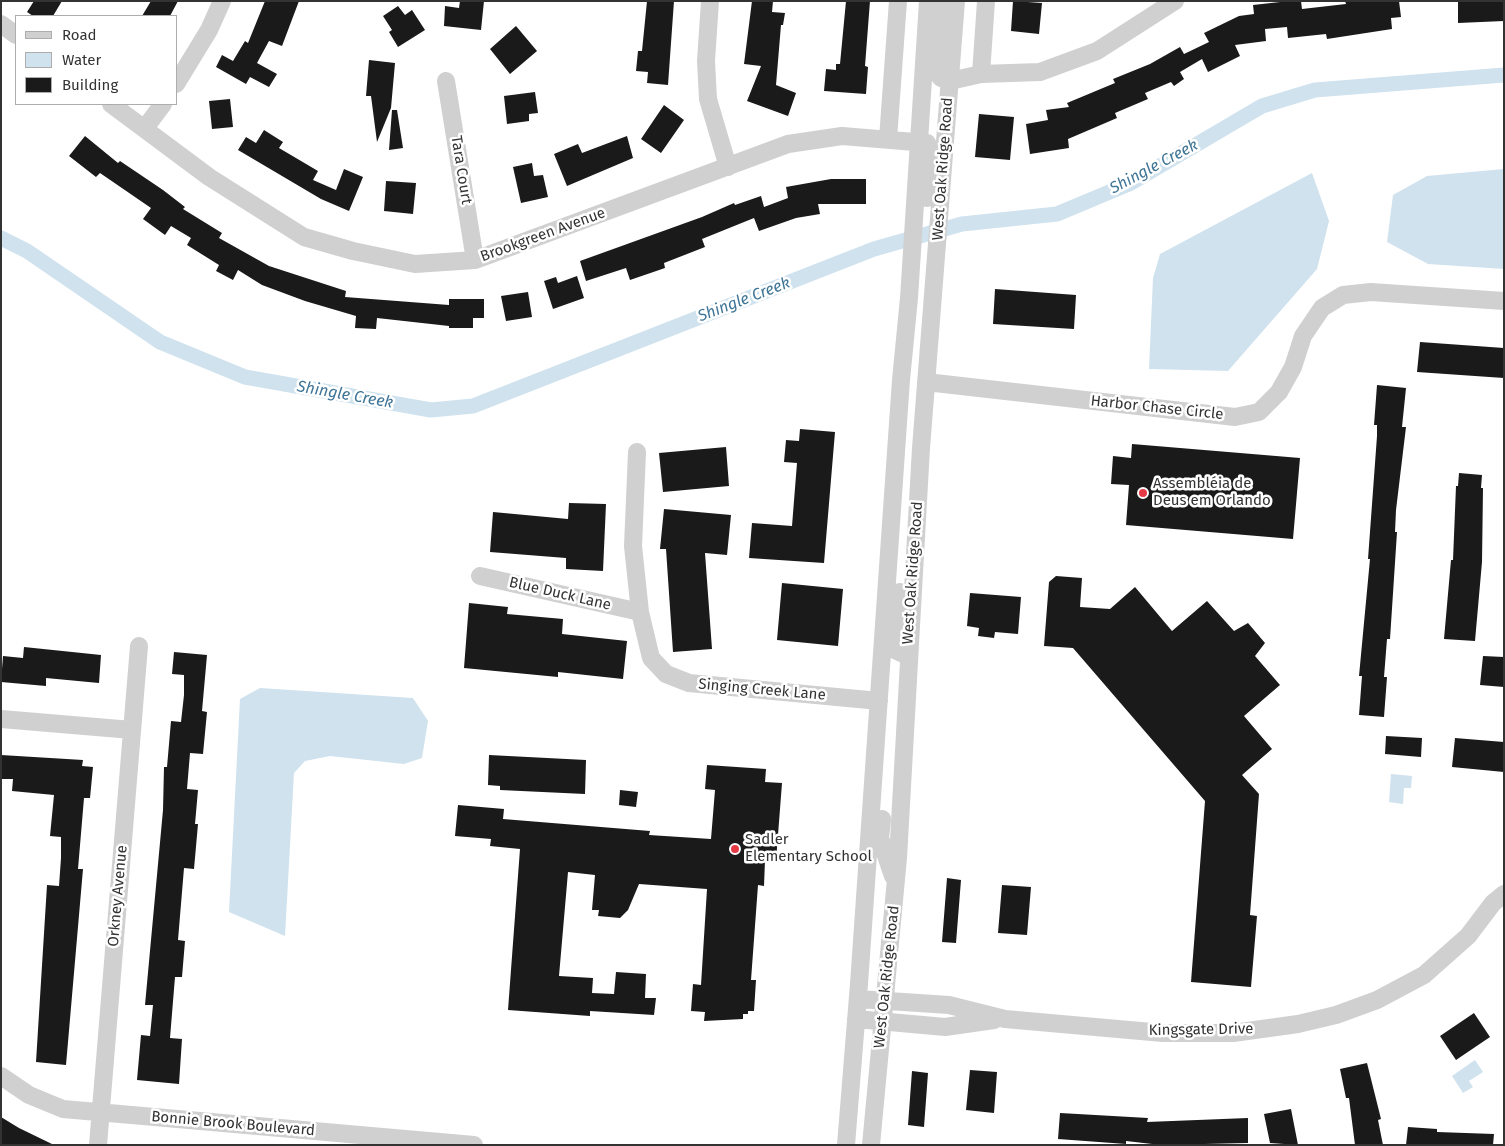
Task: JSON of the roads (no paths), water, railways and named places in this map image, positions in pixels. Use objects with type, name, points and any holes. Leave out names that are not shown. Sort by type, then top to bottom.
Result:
[{"type":"street","points":[[178,81],[209,30],[222,1]]},
{"type":"street","points":[[710,1],[706,60],[708,99],[728,167]]},
{"type":"street","points":[[888,139],[898,1]]},
{"type":"street","name":"West Oak Ridge Road","points":[[846,1145],[917,182],[928,1]]},
{"type":"street","points":[[943,1],[937,73],[940,78],[950,81],[980,74],[1040,72],[1097,51],[1170,3]]},
{"type":"street","name":"West Oak Ridge Road","points":[[871,1145],[896,883],[908,656],[926,382],[956,1]]},
{"type":"street","points":[[980,74],[986,1]]},
{"type":"street","points":[[1,24],[15,34]]},
{"type":"street","name":"Tara Court","points":[[446,81],[475,260]]},
{"type":"street","name":"Brookgreen Avenue","points":[[112,105],[210,177],[304,237],[353,251],[415,264],[475,260],[788,144],[842,136],[918,142]]},
{"type":"street","points":[[145,128],[162,105]]},
{"type":"street","points":[[918,142],[927,143],[930,146],[927,224],[937,244]]},
{"type":"street","name":"Harbor Chase Circle","points":[[926,382],[1235,417],[1259,412],[1279,392],[1293,366],[1303,336],[1322,308],[1343,295],[1371,292],[1504,301]]},
{"type":"street","name":"Singing Creek Lane","points":[[637,452],[633,546],[640,612],[651,658],[666,674],[689,683],[879,701]]},
{"type":"street","points":[[889,557],[902,573],[895,650],[908,656]]},
{"type":"street","name":"Blue Duck Lane","points":[[480,576],[640,612]]},
{"type":"street","name":"Orkney Avenue","points":[[98,1145],[139,646]]},
{"type":"street","points":[[1,719],[132,730]]},
{"type":"street","points":[[876,751],[887,766],[880,838],[896,883]]},
{"type":"street","name":"Kingsgate Drive","points":[[858,999],[948,1005],[1005,1019],[1163,1033],[1233,1033],[1298,1024],[1336,1015],[1377,1000],[1424,975],[1468,936],[1492,903],[1504,894]]},
{"type":"street","name":"Kingsgate Drive","points":[[856,1019],[945,1027],[1005,1019]]},
{"type":"street","name":"Bonnie Brook Boulevard","points":[[1,1076],[29,1095],[63,1109],[474,1145]]},
{"type":"water","points":[[1504,169],[1504,269],[1428,264],[1387,242],[1393,195],[1427,176]]},
{"type":"water","points":[[1312,173],[1329,221],[1317,269],[1228,371],[1149,369],[1153,278],[1160,254]]},
{"type":"water","points":[[260,688],[413,698],[428,721],[422,758],[404,764],[330,756],[305,761],[294,773],[285,936],[229,912],[240,699]]},
{"type":"water","points":[[1391,774],[1412,776],[1411,788],[1404,788],[1403,804],[1389,802]]},
{"type":"water","points":[[1475,1060],[1483,1072],[1469,1081],[1473,1087],[1463,1093],[1452,1076]]},
{"type":"waterway","name":"Shingle Creek","points":[[1,238],[27,251],[160,342],[245,377],[431,410],[473,406],[874,249],[962,224],[1057,214],[1131,183],[1262,106],[1315,90],[1504,75]]},
{"type":"place","name":"Assembléia de Deus em Orlando","points":[[1143,493]]},
{"type":"place","name":"Sadler Elementary School","points":[[735,849]]}]
